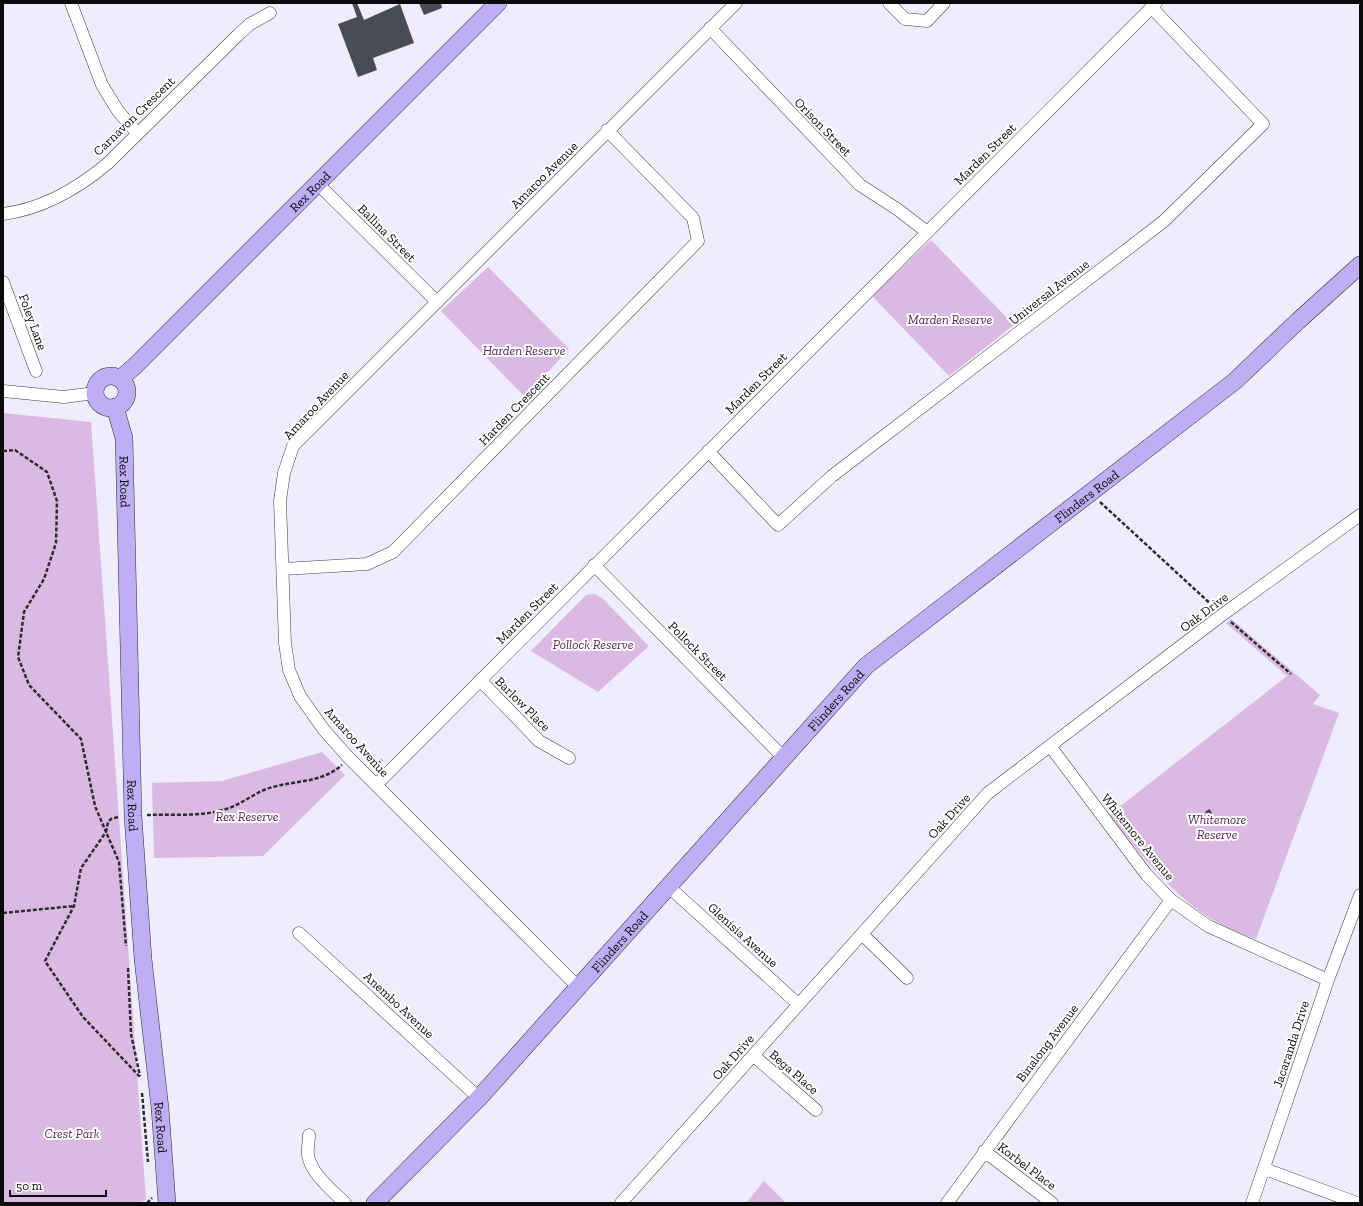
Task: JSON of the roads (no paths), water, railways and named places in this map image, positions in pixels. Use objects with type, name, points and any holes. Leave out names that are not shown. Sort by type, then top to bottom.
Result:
[{"type":"street","points":[[71,3],[104,89],[118,111],[137,133]]},
{"type":"street","name":"Rex Road","points":[[120,379],[135,366],[318,184],[498,3]]},
{"type":"street","name":"Amaroo Avenue","points":[[577,986],[376,785],[324,730],[300,696],[289,670],[285,643],[280,501],[284,473],[293,446],[436,301],[470,270],[607,130],[736,3]]},
{"type":"street","points":[[889,3],[904,19],[927,21],[944,3]]},
{"type":"street","name":"Marden Street","points":[[376,785],[1153,5]]},
{"type":"street","name":"Universal Avenue","points":[[708,451],[778,525],[832,476],[1164,221],[1263,124],[1153,5]]},
{"type":"street","name":"Carnavon Crescent","points":[[3,214],[40,204],[78,186],[107,164],[250,24],[270,13]]},
{"type":"street","name":"Orison Street","points":[[710,28],[860,185],[897,209],[927,232]]},
{"type":"street","name":"Harden Crescent","points":[[283,569],[366,564],[393,552],[698,241],[693,218],[607,130]]},
{"type":"street","name":"Ballina Street","points":[[318,184],[436,301]]},
{"type":"street","name":"Flinders Road","points":[[375,1203],[479,1098],[577,986],[866,666],[1235,381],[1360,264]]},
{"type":"street","name":"Foley Lane","points":[[3,282],[36,371]]},
{"type":"street","points":[[110,376],[120,379],[126,386],[126,397],[120,405],[111,408],[102,405],[95,393],[97,384],[105,377],[110,376]]},
{"type":"street","points":[[3,391],[64,397],[95,393]]},
{"type":"street","name":"Rex Road","points":[[115,407],[124,438],[133,816],[143,959],[157,1078],[167,1203]]},
{"type":"street","name":"Oak Drive","points":[[622,1203],[754,1056],[798,1004],[863,935],[988,793],[1222,615],[1360,515]]},
{"type":"street","name":"Pollock Street","points":[[594,565],[783,757]]},
{"type":"street","name":"Barlow Place","points":[[480,680],[539,741],[569,758]]},
{"type":"street","name":"Whitemore Avenue","points":[[1050,746],[1131,855],[1171,900],[1208,926],[1328,980]]},
{"type":"street","name":"Glenisia Avenue","points":[[668,887],[798,1004]]},
{"type":"street","name":"Jacaranda Drive","points":[[1252,1203],[1328,980],[1360,895]]},
{"type":"street","name":"Binalong Avenue","points":[[947,1203],[1171,900]]},
{"type":"street","name":"Anembo Avenue","points":[[299,933],[479,1098]]},
{"type":"street","points":[[863,935],[907,978]]},
{"type":"street","name":"Bega Place","points":[[754,1056],[816,1110]]},
{"type":"street","points":[[309,1136],[308,1155],[312,1166],[322,1180],[345,1203]]},
{"type":"street","name":"Korbel Place","points":[[984,1151],[1052,1203]]},
{"type":"street","points":[[1264,1169],[1357,1203]]},
{"type":"park label","name":"Marden Reserve","points":[[950,319]]},
{"type":"park label","name":"Harden Reserve","points":[[524,350]]},
{"type":"park label","name":"Pollock Reserve","points":[[593,644]]},
{"type":"park label","name":"Rex Reserve","points":[[247,816]]},
{"type":"park label","name":"Whitemore Reserve","points":[[1217,826]]},
{"type":"park label","name":"Crest Park","points":[[72,1133]]}]
